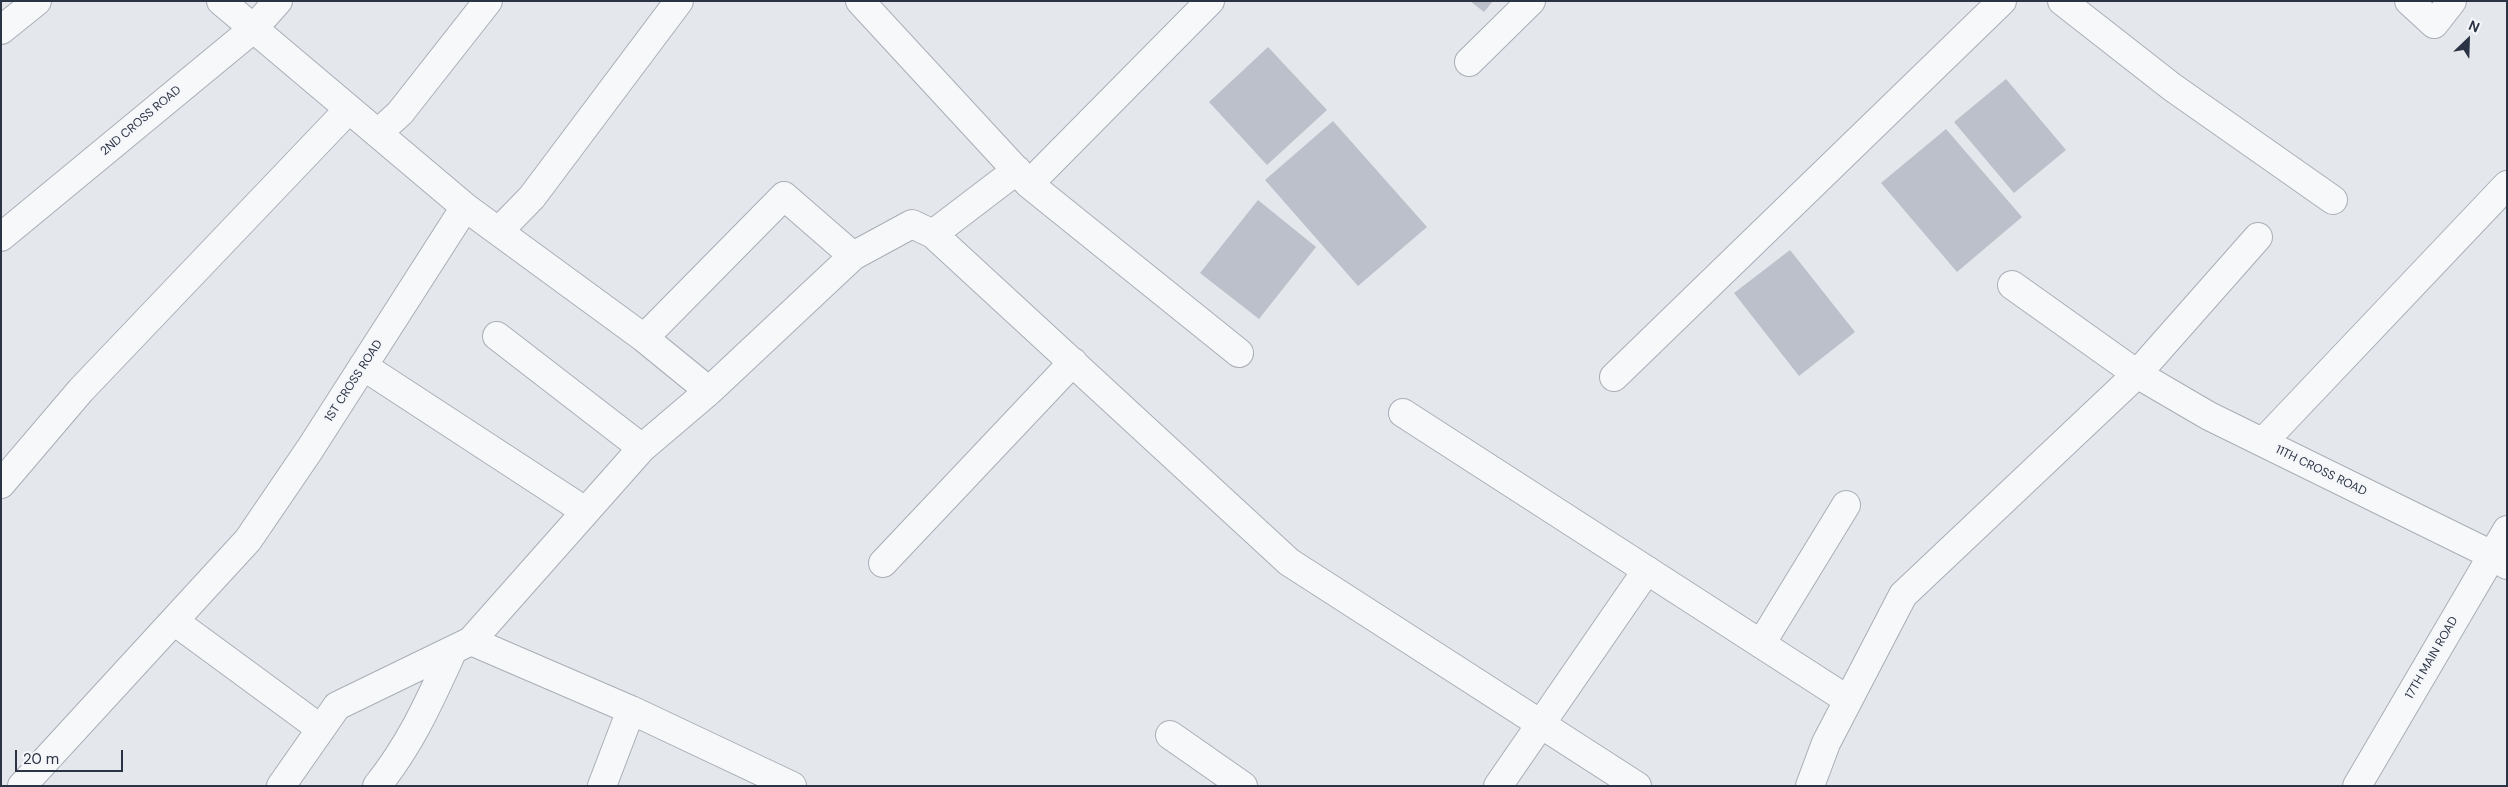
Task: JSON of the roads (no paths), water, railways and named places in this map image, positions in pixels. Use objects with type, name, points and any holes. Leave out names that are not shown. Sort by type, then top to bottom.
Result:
[{"type":"street","points":[[1,30],[37,1]]},
{"type":"street","points":[[221,1],[465,207],[644,338],[709,391]]},
{"type":"street","name":"2ND CROSS ROAD","points":[[1,237],[253,29],[278,1]]},
{"type":"street","points":[[378,133],[400,113],[488,1]]},
{"type":"street","points":[[499,231],[532,197],[679,1]]},
{"type":"street","points":[[860,1],[1023,177],[1239,353]]},
{"type":"street","points":[[933,234],[1023,177],[1210,1]]},
{"type":"street","points":[[1469,62],[1531,1]]},
{"type":"street","points":[[1614,376],[2002,1]]},
{"type":"street","points":[[2062,1],[2172,87],[2333,200]]},
{"type":"street","points":[[2409,1],[2434,24],[2452,1]]},
{"type":"street","points":[[1,484],[81,390],[349,109]]},
{"type":"street","points":[[2263,442],[2507,185]]},
{"type":"street","points":[[644,338],[784,196],[853,256]]},
{"type":"street","name":"1ST CROSS ROAD","points":[[22,786],[248,540],[310,449],[465,207]]},
{"type":"street","points":[[378,786],[400,758],[462,646],[642,448],[709,391],[853,256],[912,224],[933,234],[1289,562],[1637,786]]},
{"type":"street","points":[[1810,786],[1826,743],[1903,595],[2137,374],[2258,237]]},
{"type":"street","name":"11TH CROSS ROAD","points":[[2012,285],[2137,374],[2209,416],[2500,560]]},
{"type":"street","points":[[497,336],[642,448]]},
{"type":"street","points":[[883,563],[1073,362]]},
{"type":"street","points":[[363,366],[585,511]]},
{"type":"street","points":[[1403,413],[1848,700]]},
{"type":"street","points":[[1761,644],[1846,505]]},
{"type":"street","name":"17TH MAIN ROAD","points":[[2357,786],[2500,560],[2507,530]]},
{"type":"street","points":[[1498,786],[1647,570]]},
{"type":"street","points":[[174,621],[321,729]]},
{"type":"street","points":[[281,786],[337,706],[462,646],[632,710],[792,786]]},
{"type":"street","points":[[602,786],[632,710]]},
{"type":"street","points":[[1170,735],[1243,786]]}]
